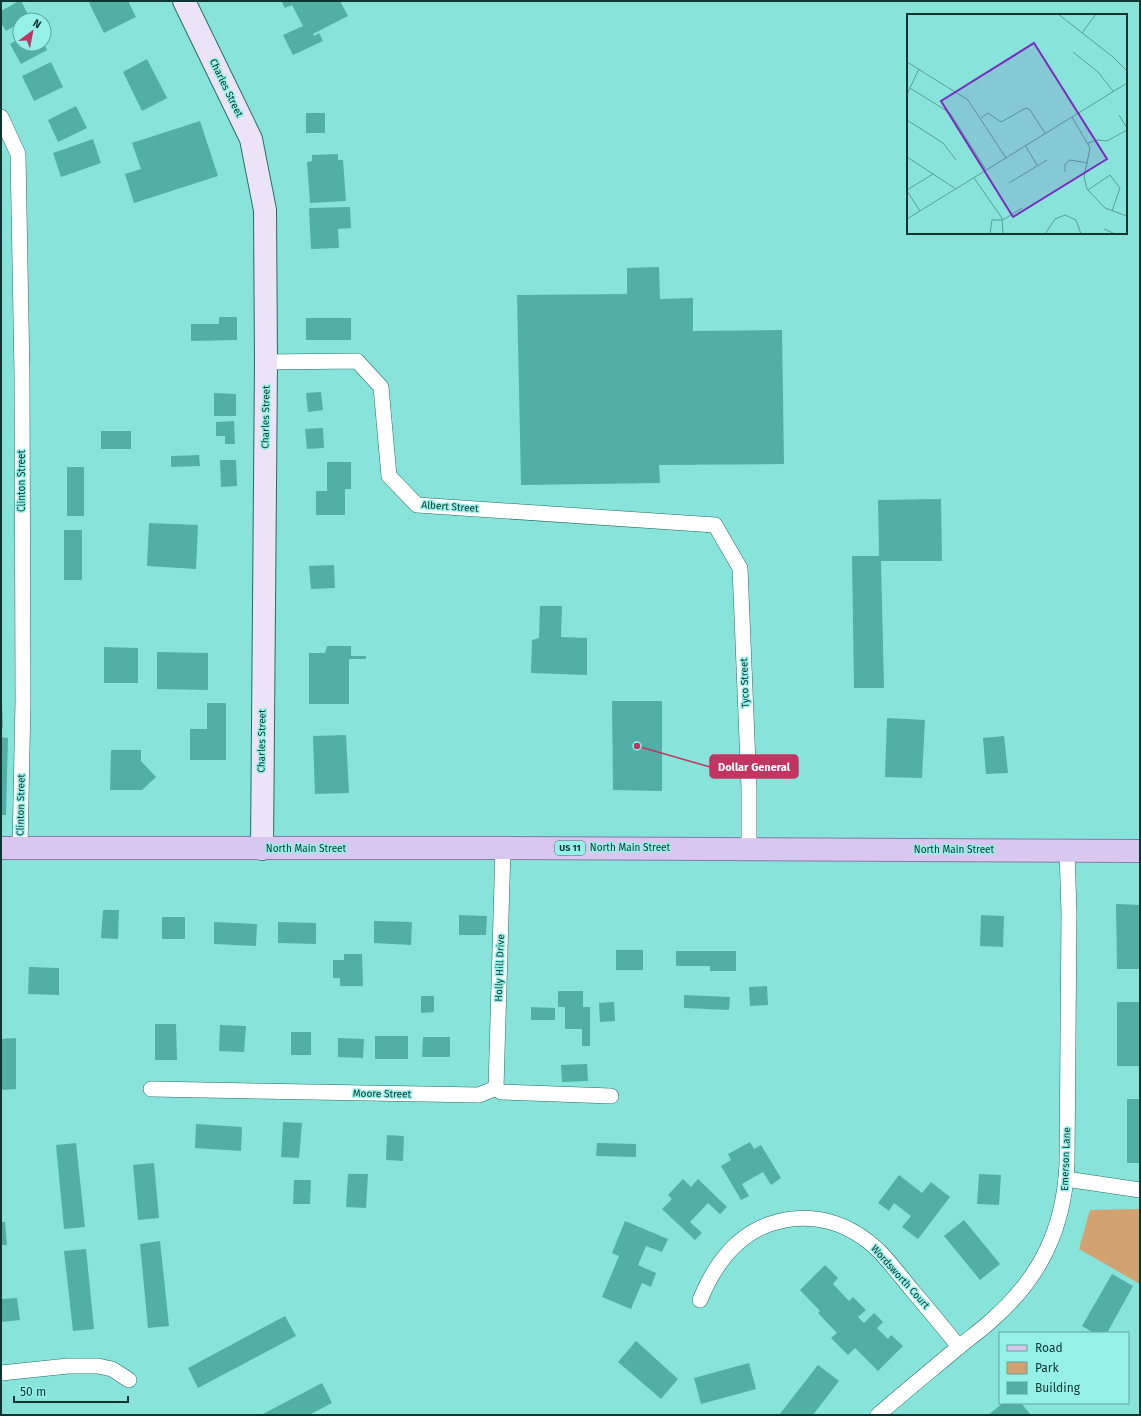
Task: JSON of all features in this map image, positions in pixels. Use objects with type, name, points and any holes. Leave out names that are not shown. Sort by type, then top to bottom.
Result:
[{"type":"main road","name":"North Main Street","points":[[11,848],[503,848],[1140,851]]},
{"type":"street","name":"Charles Street","points":[[184,1],[251,139],[265,210],[266,362],[262,849]]},
{"type":"street","name":"Clinton Street","points":[[1,117],[18,154],[22,398],[23,701],[11,848]]},
{"type":"street","name":"Albert Street","points":[[266,362],[357,362],[381,387],[389,476],[417,505],[715,525]]},
{"type":"street","name":"Tyco Street","points":[[715,525],[740,568],[749,788],[749,849]]},
{"type":"street","name":"Holly Hill Drive","points":[[496,1088],[503,848]]},
{"type":"street","name":"Emerson Lane","points":[[878,1415],[901,1394],[1006,1308],[1045,1255],[1056,1230],[1063,1202],[1066,1179],[1069,1007],[1067,850]]},
{"type":"street","name":"Moore Street","points":[[151,1090],[479,1095],[496,1088]]},
{"type":"street","points":[[496,1088],[501,1092],[611,1096]]},
{"type":"street","points":[[1066,1179],[1140,1190]]},
{"type":"street","name":"Wordsworth Court","points":[[700,1300],[719,1263],[732,1248],[750,1234],[766,1225],[788,1220],[803,1218],[823,1220],[839,1224],[851,1230],[881,1253],[959,1347]]},
{"type":"street","points":[[1,1373],[68,1366],[98,1366],[112,1369],[129,1380]]},
{"type":"green space","points":[[1140,1209],[1140,1284],[1079,1249],[1090,1210]]},
{"type":"building","points":[[21,1],[27,12],[12,12],[12,28],[6,31],[1,23],[1,11]]},
{"type":"building","points":[[93,1],[128,1],[136,17],[104,33],[89,3]]},
{"type":"building","points":[[281,1],[340,1],[348,16],[313,34],[314,36],[319,33],[323,41],[293,55],[283,35],[303,26],[292,5],[285,8]]},
{"type":"building","points":[[14,52],[43,52],[21,64]]},
{"type":"building","points":[[147,59],[167,98],[142,111],[123,72]]},
{"type":"building","points":[[51,62],[63,87],[34,101],[22,76]]},
{"type":"building","points":[[76,106],[87,128],[58,142],[48,120]]},
{"type":"building","points":[[306,113],[325,113],[325,133],[306,133]]},
{"type":"building","points":[[200,121],[218,176],[134,203],[125,174],[141,169],[132,143]]},
{"type":"building","points":[[93,139],[101,163],[61,177],[53,153]]},
{"type":"building","points":[[338,154],[338,160],[343,160],[346,201],[310,203],[307,162],[312,161],[312,155]]},
{"type":"building","points":[[350,207],[351,228],[338,229],[339,248],[311,249],[309,208]]},
{"type":"building","points":[[659,267],[660,299],[693,298],[693,331],[782,330],[784,464],[659,465],[660,483],[521,485],[517,295],[627,294],[627,268]]},
{"type":"building","points":[[219,317],[237,317],[237,340],[191,341],[191,324],[219,324]]},
{"type":"building","points":[[306,318],[351,318],[351,340],[306,340]]},
{"type":"building","points":[[321,392],[323,410],[308,412],[306,393]]},
{"type":"building","points":[[214,393],[236,394],[236,416],[214,416]]},
{"type":"building","points":[[234,421],[235,444],[225,444],[225,436],[216,436],[216,422]]},
{"type":"building","points":[[323,428],[324,448],[307,449],[305,429]]},
{"type":"building","points":[[101,431],[131,431],[131,449],[101,449]]},
{"type":"building","points":[[199,455],[200,466],[171,467],[171,456]]},
{"type":"building","points":[[220,460],[236,460],[237,486],[221,487]]},
{"type":"building","points":[[327,462],[351,462],[351,489],[345,489],[345,515],[316,515],[316,491],[327,491]]},
{"type":"building","points":[[67,467],[84,467],[84,516],[67,516]]},
{"type":"building","points":[[941,499],[942,561],[881,561],[884,688],[854,688],[852,556],[879,556],[878,500]]},
{"type":"building","points":[[149,523],[198,525],[196,569],[147,566]]},
{"type":"building","points":[[64,530],[82,530],[82,580],[64,580]]},
{"type":"building","points":[[334,565],[335,588],[311,589],[309,566]]},
{"type":"building","points":[[540,606],[562,606],[561,637],[587,638],[587,675],[531,673],[532,640],[539,638]]},
{"type":"building","points":[[327,646],[351,646],[351,656],[366,656],[366,659],[349,659],[349,704],[309,704],[309,653],[325,653]]},
{"type":"building","points":[[104,647],[138,648],[138,683],[104,683]]},
{"type":"building","points":[[157,652],[208,653],[208,690],[157,689]]},
{"type":"building","points":[[612,701],[662,701],[662,791],[613,790]]},
{"type":"building","points":[[2,702],[3,728],[1,728]]},
{"type":"building","points":[[207,703],[226,703],[226,760],[190,760],[190,729],[207,729]]},
{"type":"building","points":[[887,718],[925,720],[922,778],[885,777]]},
{"type":"building","points":[[346,735],[349,793],[315,794],[313,736]]},
{"type":"building","points":[[1004,736],[1008,773],[986,774],[983,738]]},
{"type":"building","points":[[1,737],[8,738],[6,815],[1,815]]},
{"type":"building","points":[[111,750],[141,750],[141,761],[156,777],[142,790],[110,790]]},
{"type":"building","points":[[1116,904],[1140,905],[1140,969],[1117,969]]},
{"type":"building","points":[[103,910],[119,910],[118,939],[101,938]]},
{"type":"building","points":[[459,915],[487,916],[486,935],[459,935]]},
{"type":"building","points":[[981,915],[1004,916],[1003,947],[980,946]]},
{"type":"building","points":[[162,917],[185,917],[185,939],[162,939]]},
{"type":"building","points":[[374,921],[412,922],[411,945],[374,943]]},
{"type":"building","points":[[214,922],[257,924],[256,946],[214,944]]},
{"type":"building","points":[[278,922],[316,923],[316,944],[278,943]]},
{"type":"building","points":[[616,950],[643,950],[643,970],[616,970]]},
{"type":"building","points":[[676,951],[736,951],[736,971],[710,971],[710,966],[676,966]]},
{"type":"building","points":[[344,954],[362,954],[363,986],[340,986],[340,978],[333,978],[333,960],[344,960]]},
{"type":"building","points":[[29,967],[59,968],[59,995],[28,994]]},
{"type":"building","points":[[767,986],[768,1005],[750,1006],[749,987]]},
{"type":"building","points":[[558,991],[583,991],[583,1007],[590,1007],[590,1046],[582,1046],[582,1029],[565,1029],[565,1007],[558,1007]]},
{"type":"building","points":[[684,995],[730,997],[729,1010],[684,1008]]},
{"type":"building","points":[[421,996],[434,996],[434,1012],[421,1013]]},
{"type":"building","points":[[614,1002],[615,1021],[600,1022],[599,1003]]},
{"type":"building","points":[[1117,1002],[1140,1002],[1140,1066],[1117,1066]]},
{"type":"building","points":[[531,1007],[555,1008],[555,1020],[531,1020]]},
{"type":"building","points":[[155,1024],[176,1024],[177,1060],[155,1060]]},
{"type":"building","points":[[220,1025],[246,1026],[244,1052],[219,1051]]},
{"type":"building","points":[[291,1032],[311,1032],[311,1055],[291,1055]]},
{"type":"building","points":[[375,1036],[408,1036],[408,1059],[375,1059]]},
{"type":"building","points":[[423,1037],[450,1037],[450,1057],[422,1057]]},
{"type":"building","points":[[16,1038],[16,1089],[1,1090],[1,1039]]},
{"type":"building","points":[[338,1038],[364,1039],[363,1058],[338,1057]]},
{"type":"building","points":[[587,1064],[588,1081],[562,1082],[561,1065]]},
{"type":"building","points":[[1127,1099],[1140,1099],[1140,1163],[1127,1163]]},
{"type":"building","points":[[283,1122],[302,1123],[299,1158],[281,1157]]},
{"type":"building","points":[[196,1124],[242,1127],[241,1151],[195,1148]]},
{"type":"building","points":[[387,1135],[404,1136],[403,1161],[386,1160]]},
{"type":"building","points":[[750,1142],[754,1149],[761,1145],[781,1178],[771,1185],[763,1172],[742,1184],[749,1196],[741,1200],[721,1166],[731,1160],[728,1154]]},
{"type":"building","points":[[76,1143],[85,1227],[64,1229],[56,1145]]},
{"type":"building","points":[[597,1143],[636,1144],[636,1157],[596,1156]]},
{"type":"building","points":[[154,1163],[159,1218],[138,1220],[133,1165]]},
{"type":"building","points":[[348,1174],[368,1174],[366,1208],[346,1207]]},
{"type":"building","points":[[979,1174],[1001,1175],[999,1205],[977,1204]]},
{"type":"building","points":[[899,1175],[922,1193],[931,1182],[950,1197],[918,1239],[902,1227],[911,1216],[894,1203],[889,1211],[878,1203]]},
{"type":"building","points":[[683,1179],[691,1187],[698,1179],[727,1207],[720,1214],[708,1203],[690,1222],[702,1233],[695,1240],[662,1209],[672,1199],[668,1195]]},
{"type":"building","points":[[294,1180],[311,1180],[310,1204],[293,1204]]},
{"type":"building","points":[[964,1220],[1000,1264],[980,1280],[944,1236]]},
{"type":"building","points":[[625,1221],[668,1239],[662,1252],[646,1246],[638,1265],[656,1273],[651,1287],[642,1283],[631,1309],[602,1297],[619,1256],[612,1253]]},
{"type":"building","points":[[1,1222],[5,1222],[7,1245],[1,1245]]},
{"type":"building","points":[[160,1241],[169,1326],[148,1328],[140,1244]]},
{"type":"building","points":[[86,1249],[94,1329],[73,1331],[64,1251]]},
{"type":"building","points":[[825,1265],[838,1278],[833,1284],[849,1301],[853,1297],[866,1310],[858,1317],[864,1323],[874,1313],[883,1322],[877,1328],[888,1339],[891,1335],[903,1346],[878,1371],[855,1348],[848,1355],[831,1338],[837,1333],[818,1313],[820,1311],[800,1290]]},
{"type":"building","points":[[1112,1274],[1133,1286],[1108,1332],[1092,1332],[1082,1326]]},
{"type":"building","points":[[17,1298],[20,1320],[1,1322],[1,1299]]},
{"type":"building","points":[[285,1316],[296,1336],[198,1388],[188,1368]]},
{"type":"building","points":[[636,1341],[678,1379],[661,1399],[618,1362]]},
{"type":"building","points":[[749,1363],[756,1389],[701,1404],[694,1378]]},
{"type":"building","points":[[818,1365],[839,1381],[813,1415],[779,1415]]},
{"type":"building","points":[[322,1383],[332,1403],[309,1415],[261,1415]]},
{"type":"building","points":[[1002,1404],[1022,1404],[1031,1415],[988,1415]]},
{"type":"place","name":"Dollar General","points":[[637,746]]}]
